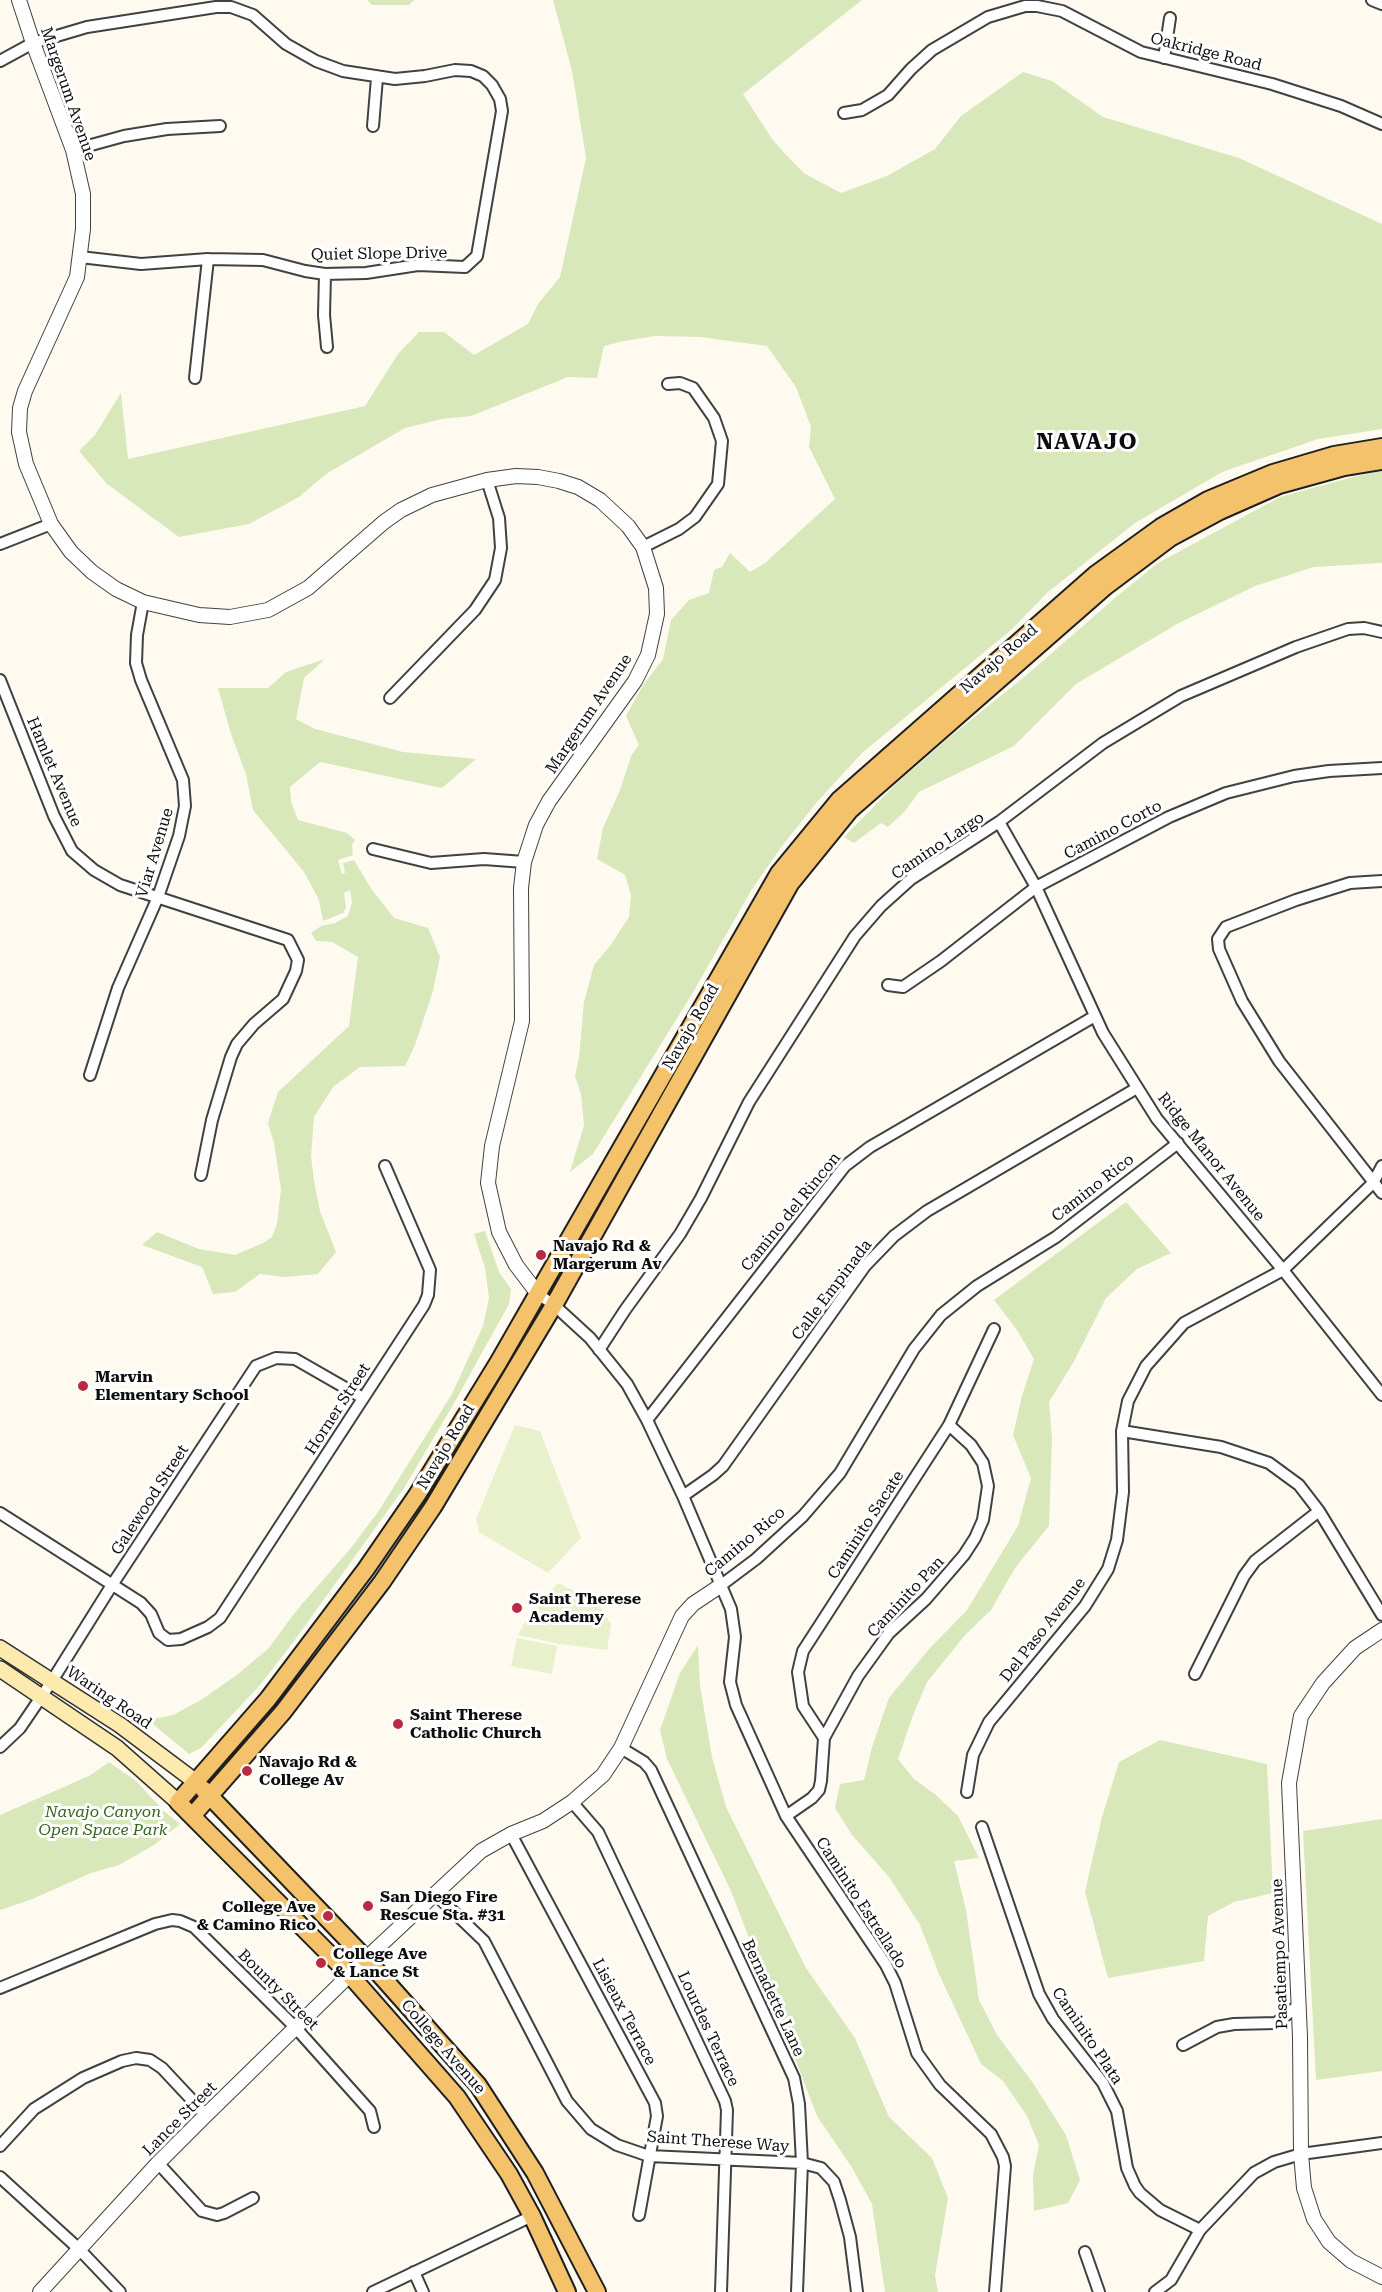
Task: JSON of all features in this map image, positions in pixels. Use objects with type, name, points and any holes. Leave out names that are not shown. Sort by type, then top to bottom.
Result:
[{"type":"main road","name":"Navajo Road","points":[[178,1802],[268,1699],[366,1569],[417,1495],[538,1294],[779,873],[839,800],[1096,574],[1161,527],[1208,500],[1273,473],[1334,455],[1382,447]]},
{"type":"main road","name":"Navajo Road","points":[[193,1815],[284,1712],[382,1582],[433,1507],[554,1305],[790,884],[850,810],[1106,585],[1170,538],[1220,511],[1279,485],[1344,467],[1382,461]]},
{"type":"main road","points":[[468,1411],[486,1421]]},
{"type":"main road","name":"Waring Road","points":[[0,1648],[120,1725],[196,1782]]},
{"type":"main road","points":[[0,1669],[42,1695],[117,1748],[178,1802]]},
{"type":"main road","name":"College Avenue","points":[[196,1782],[366,1959],[478,2085],[535,2173],[597,2292]]},
{"type":"main road","name":"College Avenue","points":[[178,1802],[350,1975],[457,2097],[509,2174],[532,2216],[567,2292]]},
{"type":"street","name":"Margerum Avenue","points":[[19,0],[73,150],[83,194],[77,278],[25,391],[20,408],[19,432],[26,464],[51,524],[71,552],[92,572],[116,589],[143,602],[209,616],[230,617],[268,610],[308,588],[401,510],[432,495],[487,480],[516,476],[559,480],[578,487],[600,500],[621,519],[643,547],[656,588],[657,614],[648,655],[635,681],[549,801],[536,825],[524,862],[521,888],[522,1021],[492,1146],[488,1183],[499,1232],[516,1265],[538,1294]]},
{"type":"street","points":[[1372,0],[1382,4]]},
{"type":"street","name":"Oakridge Road","points":[[844,113],[862,110],[888,96],[910,69],[932,50],[988,17],[1025,6],[1037,6],[1062,12],[1141,52],[1272,84],[1341,106],[1382,123]]},
{"type":"street","points":[[0,61],[33,43],[87,27],[216,7],[231,7],[253,15],[286,44],[316,61],[343,71],[377,78],[373,126]]},
{"type":"street","points":[[1164,58],[1170,18]]},
{"type":"street","name":"Quiet Slope Drive","points":[[80,257],[141,264],[208,259],[263,260],[326,274],[366,273],[418,265],[465,267],[477,256],[502,111],[500,99],[492,85],[483,76],[471,71],[455,70],[395,79],[377,78]]},
{"type":"street","points":[[73,150],[124,136],[167,129],[220,126]]},
{"type":"street","points":[[195,378],[208,259]]},
{"type":"street","points":[[326,274],[324,315],[327,347]]},
{"type":"street","points":[[643,547],[679,529],[695,517],[718,484],[722,441],[714,418],[693,387],[680,383],[668,384]]},
{"type":"street","points":[[390,698],[475,610],[495,580],[501,548],[499,518],[487,480]]},
{"type":"street","points":[[0,544],[51,524]]},
{"type":"street","name":"Viar Avenue","points":[[90,1075],[118,988],[158,897],[179,836],[185,806],[183,780],[136,663],[137,635],[143,602]]},
{"type":"street","name":"Camino Largo","points":[[599,1350],[680,1234],[701,1198],[748,1102],[855,936],[881,906],[910,879],[999,822],[1103,743],[1181,696],[1296,647],[1348,629],[1364,628],[1382,632]]},
{"type":"street","name":"Hamlet Avenue","points":[[0,680],[54,816],[72,851],[94,870],[120,885],[288,940],[292,944],[298,960],[296,971],[284,999],[254,1024],[237,1044],[231,1057],[212,1120],[201,1175]]},
{"type":"street","name":"Camino Corto","points":[[888,985],[903,987],[941,961],[1036,887],[1169,817],[1226,794],[1294,776],[1329,771],[1382,768]]},
{"type":"street","name":"Ridge Manor Avenue","points":[[999,822],[1036,887],[1103,1034],[1157,1119],[1283,1270],[1382,1395]]},
{"type":"street","points":[[373,849],[431,863],[484,859],[524,862]]},
{"type":"street","points":[[1382,881],[1350,883],[1326,890],[1226,927],[1220,933],[1219,949],[1242,1001],[1279,1061],[1382,1192]]},
{"type":"street","name":"Camino del Rincon","points":[[647,1420],[845,1166],[870,1147],[1095,1016]]},
{"type":"street","name":"Calle Empinada","points":[[683,1496],[723,1466],[866,1266],[894,1236],[927,1211],[1137,1088]]},
{"type":"street","name":"Camino Rico","points":[[350,1975],[481,1851],[511,1834],[543,1821],[572,1802],[603,1775],[621,1748],[682,1616],[693,1604],[756,1559],[802,1516],[840,1473],[914,1349],[941,1315],[977,1286],[1056,1237],[1178,1143]]},
{"type":"street","name":"Del Paso Avenue","points":[[967,1792],[973,1755],[988,1722],[1085,1606],[1108,1569],[1117,1540],[1123,1492],[1122,1431],[1128,1401],[1146,1366],[1184,1323],[1283,1270],[1373,1183],[1382,1166]]},
{"type":"street","name":"Horner Street","points":[[112,1585],[141,1603],[151,1614],[159,1633],[168,1640],[181,1639],[208,1627],[220,1618],[428,1295],[430,1270],[385,1167]]},
{"type":"street","name":"Caminito Estrellado","points":[[538,1294],[554,1305],[599,1350],[627,1384],[647,1420],[683,1496],[731,1609],[735,1637],[730,1682],[736,1705],[786,1816],[896,1983],[917,2053],[940,2085],[991,2134],[1003,2157],[1005,2166],[995,2292]]},
{"type":"street","name":"Caminito Sacate","points":[[824,1738],[803,1706],[798,1672],[803,1651],[949,1425],[994,1329]]},
{"type":"street","name":"Galewood Street","points":[[0,1747],[20,1728],[52,1681],[112,1585],[256,1366],[276,1358],[295,1359],[363,1398]]},
{"type":"street","name":"Caminito Pan","points":[[786,1816],[812,1798],[819,1790],[824,1738],[858,1676],[889,1633],[926,1599],[964,1555],[983,1520],[988,1486],[983,1463],[971,1445],[949,1425]]},
{"type":"street","points":[[1122,1431],[1221,1447],[1248,1454],[1269,1463],[1299,1485],[1319,1511],[1382,1615]]},
{"type":"street","points":[[1195,1674],[1244,1576],[1255,1562],[1319,1511]]},
{"type":"street","points":[[0,1513],[112,1585]]},
{"type":"street","name":"Pasatiempo Avenue","points":[[1382,1630],[1355,1648],[1323,1683],[1300,1716],[1289,1783],[1299,2005],[1301,2154],[1307,2197],[1314,2219],[1338,2251],[1351,2261],[1382,2277]]},
{"type":"street","name":"Bernadette Lane","points":[[621,1748],[644,1762],[651,1770],[794,2078],[800,2104],[802,2163],[797,2292]]},
{"type":"street","name":"Lourdes Terrace","points":[[572,1802],[598,1832],[726,2101],[721,2292]]},
{"type":"street","name":"Caminito Plata","points":[[982,1827],[1039,1994],[1053,2019],[1100,2077],[1117,2111],[1127,2168],[1135,2186],[1160,2210],[1200,2230]]},
{"type":"street","name":"Lisieux Terrace","points":[[511,1834],[656,2103],[657,2116],[639,2215]]},
{"type":"street","name":"Saint Therese Way","points":[[435,1894],[484,1941],[561,2091],[591,2129],[617,2145],[649,2156],[802,2163],[821,2168],[834,2182],[850,2237],[857,2292]]},
{"type":"street","name":"Bounty Street","points":[[0,1988],[155,1924],[180,1921],[194,1927],[295,2028],[370,2110],[374,2127]]},
{"type":"street","name":"Lance Street","points":[[40,2292],[158,2163],[350,1975]]},
{"type":"street","points":[[1183,2045],[1217,2027],[1234,2024],[1276,2024],[1299,2005]]},
{"type":"street","points":[[0,2146],[34,2109],[83,2078],[122,2061],[136,2058],[150,2060],[162,2068],[206,2115]]},
{"type":"street","points":[[1155,2292],[1171,2280],[1200,2230],[1254,2173],[1274,2162],[1301,2154],[1382,2143]]},
{"type":"street","points":[[158,2163],[202,2211],[217,2215],[253,2198]]},
{"type":"street","points":[[0,2178],[79,2249],[120,2292]]},
{"type":"street","points":[[373,2292],[532,2216]]},
{"type":"street","points":[[1085,2252],[1099,2292]]},
{"type":"street","points":[[414,2272],[423,2292]]},
{"type":"green space","points":[[367,0],[414,0],[409,5],[372,5]]},
{"type":"green space","points":[[553,0],[862,0],[743,94],[772,139],[787,156],[805,174],[841,193],[887,176],[935,149],[961,116],[1023,72],[1052,81],[1103,117],[1239,158],[1382,224],[1382,429],[1318,439],[1222,472],[1135,523],[1048,592],[1011,630],[862,753],[817,802],[752,889],[692,994],[593,1154],[570,1172],[584,1125],[581,1094],[575,1076],[584,1002],[594,965],[629,917],[631,895],[625,875],[597,859],[603,828],[620,790],[631,756],[639,745],[626,716],[644,684],[663,659],[671,620],[689,600],[709,593],[714,570],[722,567],[730,553],[750,572],[765,563],[835,499],[809,447],[811,427],[796,387],[767,346],[700,337],[655,336],[619,342],[604,346],[597,378],[568,377],[471,416],[442,419],[405,428],[326,474],[299,497],[249,524],[179,537],[107,484],[79,451],[95,435],[121,393],[128,459],[365,406],[398,354],[419,332],[444,332],[474,355],[528,324],[538,304],[560,277],[586,158],[572,71]]},
{"type":"green space","points":[[1382,471],[1382,563],[1314,567],[1255,586],[1177,624],[1076,684],[1014,746],[919,792],[905,811],[888,827],[881,823],[854,843],[844,837],[897,783],[1158,563],[1280,497]]},
{"type":"green space","points":[[325,659],[304,678],[296,719],[315,729],[403,752],[476,759],[442,788],[320,762],[290,787],[291,801],[298,820],[347,833],[355,840],[352,845],[353,855],[338,860],[342,874],[345,873],[343,863],[354,860],[372,890],[394,918],[428,928],[440,957],[433,991],[415,1045],[405,1066],[360,1067],[333,1087],[314,1117],[311,1156],[314,1181],[320,1211],[336,1252],[318,1274],[284,1277],[260,1274],[235,1292],[213,1294],[202,1267],[142,1245],[157,1232],[199,1249],[235,1255],[272,1237],[277,1224],[281,1189],[274,1143],[268,1123],[278,1092],[349,1026],[358,957],[332,942],[316,941],[311,933],[321,926],[335,923],[348,916],[352,902],[350,890],[344,893],[346,908],[343,913],[323,921],[319,900],[304,872],[253,810],[246,774],[231,734],[218,688],[268,688],[286,672]]},
{"type":"green space","points":[[1126,1202],[1171,1253],[1137,1269],[1106,1298],[1073,1363],[1049,1402],[1052,1438],[1049,1526],[1015,1568],[991,1610],[966,1634],[927,1682],[898,1759],[914,1779],[936,1795],[958,1816],[979,1858],[954,1861],[966,1910],[979,2000],[997,2035],[1033,2083],[1066,2135],[1080,2180],[1068,2203],[1034,2211],[1033,2176],[1039,2145],[1027,2116],[1003,2081],[981,2064],[939,1974],[920,1925],[889,1877],[852,1835],[835,1808],[840,1784],[864,1780],[872,1747],[889,1698],[929,1649],[967,1610],[1018,1526],[1031,1478],[1013,1435],[1034,1359],[1017,1330],[994,1300]]},
{"type":"green space","points":[[485,1231],[499,1272],[511,1289],[509,1304],[453,1405],[404,1488],[294,1641],[260,1685],[201,1748],[189,1754],[148,1720],[173,1715],[201,1700],[238,1674],[269,1648],[296,1611],[350,1549],[378,1512],[452,1394],[483,1326],[489,1298],[485,1268],[474,1234]]},
{"type":"green space","points":[[515,1425],[540,1431],[581,1538],[548,1573],[479,1532],[476,1519]]},
{"type":"green space","points":[[558,1583],[598,1603],[611,1624],[607,1650],[560,1644],[518,1635],[523,1625]]},
{"type":"green space","points":[[517,1638],[557,1646],[552,1674],[511,1666]]},
{"type":"green space","points":[[698,1645],[700,1685],[712,1757],[726,1807],[806,1968],[855,2038],[889,2117],[932,2158],[948,2198],[935,2275],[938,2292],[885,2292],[872,2204],[851,2166],[817,2116],[731,1891],[667,1759],[660,1730],[680,1673]]},
{"type":"green space","points":[[1160,1740],[1267,1764],[1273,1893],[1234,1902],[1208,1916],[1204,1961],[1108,1978],[1085,1892],[1102,1817],[1119,1762]]},
{"type":"green space","name":"Navajo Canyon Open Space Park","points":[[109,1762],[136,1781],[164,1811],[180,1824],[154,1845],[119,1865],[91,1873],[30,1900],[0,1910],[0,1815],[89,1776]]},
{"type":"green space","points":[[1382,1819],[1382,2071],[1316,2080],[1303,1831]]},
{"type":"place","name":"Navajo Rd & Margerum Av","points":[[541,1255]]},
{"type":"place","name":"Marvin Elementary School","points":[[83,1386]]},
{"type":"place","name":"Saint Therese Academy","points":[[517,1608]]},
{"type":"place","name":"Saint Therese Catholic Church","points":[[398,1724]]},
{"type":"place","name":"Navajo Rd & College Av","points":[[247,1771]]},
{"type":"place","name":"San Diego Fire Rescue Sta. #31","points":[[368,1906]]},
{"type":"place","name":"College Ave & Camino Rico","points":[[328,1916]]},
{"type":"place","name":"College Ave & Lance St","points":[[321,1963]]},
{"type":"district","name":"NAVAJO","points":[[1087,443]]}]
